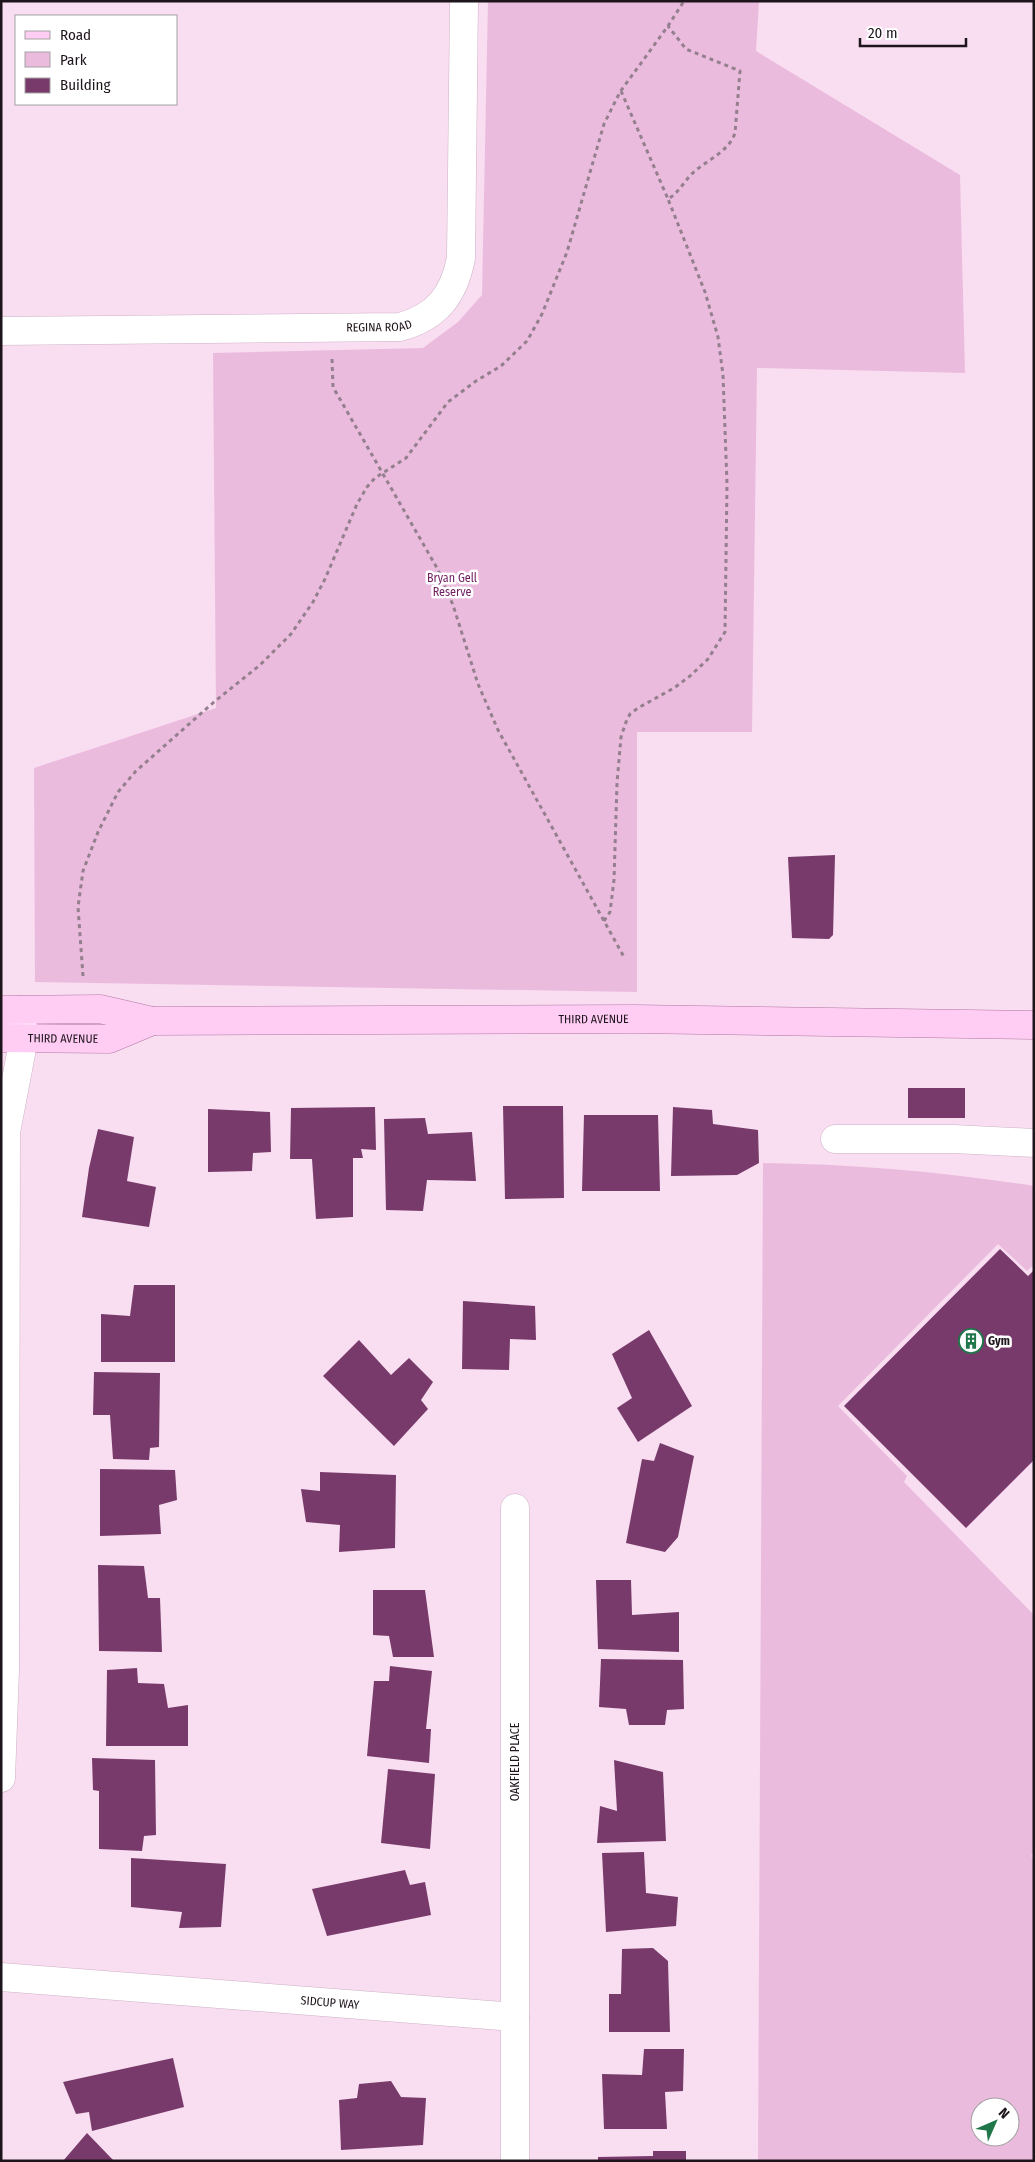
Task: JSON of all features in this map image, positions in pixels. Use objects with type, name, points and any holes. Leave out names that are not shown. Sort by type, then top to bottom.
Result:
[{"type":"main road","name":"THIRD AVENUE","points":[[11,1010],[100,1009],[152,1021],[634,1019],[1034,1025]]},
{"type":"main road","name":"THIRD AVENUE","points":[[12,1038],[109,1039],[152,1021]]},
{"type":"street","name":"REGINA ROAD","points":[[1,331],[400,327],[416,323],[439,306],[448,296],[458,274],[462,258],[464,1]]},
{"type":"street","points":[[1,1778],[5,1670],[2,1543],[6,1473],[4,1126],[12,1038],[11,1010]]},
{"type":"street","points":[[835,1139],[954,1139],[1034,1142]]},
{"type":"street","name":"OAKFIELD PLACE","points":[[515,1508],[515,2017]]},
{"type":"street","name":"SIDCUP WAY","points":[[1,1977],[515,2017]]},
{"type":"street","points":[[515,2017],[515,2161]]},
{"type":"path","points":[[84,980],[78,908],[83,870],[98,832],[118,792],[136,771],[214,702],[260,665],[297,628],[325,579],[366,487],[406,458],[448,402],[476,381],[501,366],[518,352],[533,332],[567,252],[604,124],[621,91],[684,1]]},
{"type":"path","points":[[668,26],[686,49],[740,71],[734,137],[724,150],[694,171],[677,193],[668,199]]},
{"type":"path","points":[[604,921],[610,912],[614,880],[617,783],[621,736],[626,722],[630,714],[638,708],[674,688],[690,676],[708,659],[725,632],[727,484],[723,374],[718,336],[705,292],[668,199],[621,91]]},
{"type":"path","points":[[332,352],[334,386],[447,588],[478,684],[498,730],[624,957]]},
{"type":"green space","name":"Bryan Gell Reserve","points":[[488,1],[759,1],[756,51],[960,175],[965,373],[757,368],[752,732],[637,732],[637,992],[35,982],[34,768],[216,708],[213,353],[423,348],[458,322],[482,295]]},
{"type":"green space","points":[[763,1163],[899,1170],[1034,1186],[1034,1265],[1027,1271],[998,1244],[838,1406],[907,1476],[904,1482],[1034,1615],[1034,1852],[1031,1856],[1034,1859],[1034,2161],[758,2161]]},
{"type":"building","points":[[835,855],[833,935],[829,939],[792,938],[788,857]]},
{"type":"building","points":[[908,1088],[965,1088],[965,1118],[908,1118]]},
{"type":"building","points":[[503,1106],[563,1106],[564,1198],[505,1199]]},
{"type":"building","points":[[375,1107],[376,1150],[361,1149],[363,1158],[353,1158],[353,1217],[316,1219],[312,1159],[290,1159],[291,1108]]},
{"type":"building","points":[[673,1107],[712,1110],[713,1124],[758,1130],[759,1163],[737,1175],[671,1176]]},
{"type":"building","points":[[208,1109],[270,1112],[271,1152],[253,1153],[252,1171],[208,1172]]},
{"type":"building","points":[[584,1115],[658,1115],[660,1191],[582,1191]]},
{"type":"building","points":[[425,1118],[428,1134],[472,1132],[476,1181],[427,1180],[423,1211],[386,1210],[384,1119]]},
{"type":"building","points":[[98,1129],[134,1137],[127,1181],[156,1187],[149,1227],[82,1217],[89,1168]]},
{"type":"building","name":"Gym","points":[[1000,1249],[1028,1276],[1034,1270],[1034,1460],[966,1528],[844,1406]]},
{"type":"building","points":[[134,1285],[175,1285],[175,1362],[101,1362],[101,1314],[130,1316]]},
{"type":"building","points":[[463,1301],[535,1306],[536,1340],[510,1339],[509,1370],[462,1369]]},
{"type":"building","points":[[649,1330],[692,1406],[638,1442],[617,1408],[632,1398],[612,1354]]},
{"type":"building","points":[[359,1340],[391,1375],[409,1358],[433,1382],[421,1400],[428,1409],[394,1446],[323,1376]]},
{"type":"building","points":[[94,1372],[160,1373],[159,1447],[150,1448],[149,1460],[113,1459],[110,1415],[93,1415]]},
{"type":"building","points":[[660,1443],[694,1456],[678,1537],[665,1552],[626,1543],[642,1459],[654,1461]]},
{"type":"building","points":[[100,1469],[175,1470],[177,1500],[159,1505],[161,1534],[100,1536]]},
{"type":"building","points":[[320,1472],[396,1475],[395,1548],[339,1552],[340,1525],[306,1522],[301,1489],[320,1491]]},
{"type":"building","points":[[98,1565],[144,1566],[148,1598],[160,1598],[162,1652],[99,1651]]},
{"type":"building","points":[[596,1580],[631,1580],[632,1615],[679,1612],[679,1652],[598,1649]]},
{"type":"building","points":[[373,1590],[425,1590],[434,1657],[393,1657],[389,1636],[373,1635]]},
{"type":"building","points":[[601,1659],[683,1660],[684,1709],[667,1710],[665,1725],[629,1725],[626,1709],[599,1707]]},
{"type":"building","points":[[390,1666],[432,1671],[426,1729],[431,1729],[429,1763],[367,1756],[374,1681],[389,1681]]},
{"type":"building","points":[[137,1668],[138,1683],[164,1684],[168,1708],[188,1705],[188,1746],[106,1746],[107,1670]]},
{"type":"building","points":[[92,1758],[155,1760],[156,1835],[144,1836],[142,1851],[99,1849],[99,1791],[93,1790]]},
{"type":"building","points":[[614,1760],[663,1772],[666,1841],[597,1843],[600,1806],[617,1811]]},
{"type":"building","points":[[388,1769],[435,1774],[430,1849],[381,1843]]},
{"type":"building","points":[[644,1852],[646,1893],[678,1897],[676,1926],[606,1932],[602,1853]]},
{"type":"building","points":[[131,1858],[226,1864],[221,1927],[179,1928],[182,1912],[131,1907]]},
{"type":"building","points":[[405,1870],[410,1885],[425,1882],[431,1915],[327,1936],[312,1889]]},
{"type":"building","points":[[653,1948],[668,1961],[670,2032],[609,2032],[609,1994],[621,1994],[622,1949]]},
{"type":"building","points":[[644,2049],[684,2049],[683,2091],[665,2092],[667,2129],[604,2129],[602,2074],[642,2075]]},
{"type":"building","points":[[173,2058],[184,2107],[92,2131],[89,2112],[76,2114],[63,2082]]},
{"type":"building","points":[[391,2081],[401,2097],[426,2098],[423,2145],[341,2150],[339,2100],[357,2098],[359,2084]]},
{"type":"building","points":[[87,2133],[114,2161],[63,2161]]},
{"type":"building","points":[[653,2151],[686,2151],[686,2161],[598,2161],[598,2157],[653,2156]]},
{"type":"place","name":"Gym","points":[[971,1341]]}]
